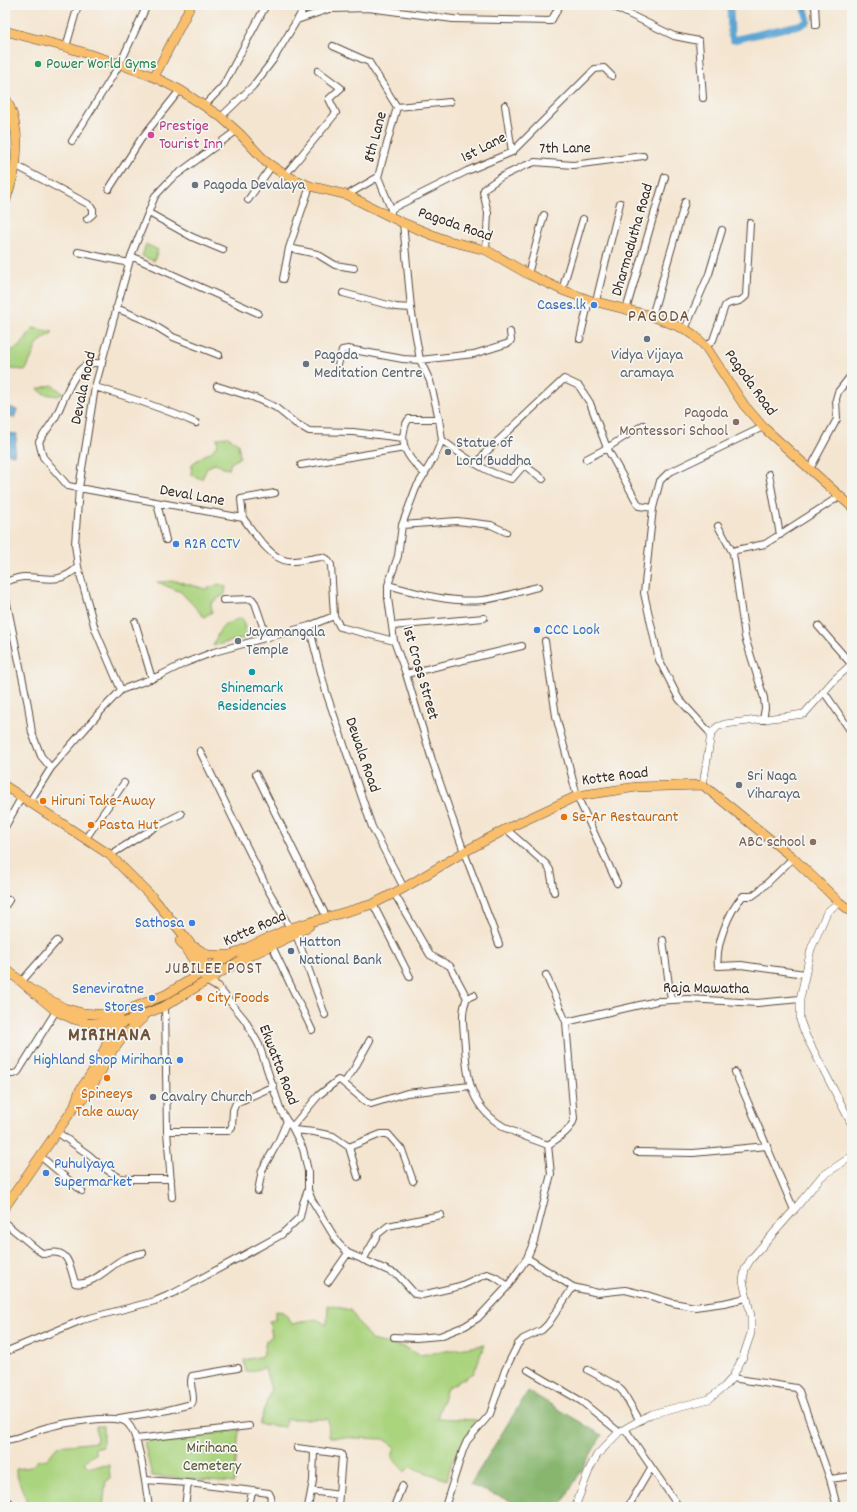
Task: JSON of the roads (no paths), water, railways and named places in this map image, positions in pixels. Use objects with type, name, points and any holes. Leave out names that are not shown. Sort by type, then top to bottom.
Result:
[{"type":"main road","points":[[154,76],[191,5]]},
{"type":"main road","name":"Pagoda Road","points":[[5,31],[66,47],[154,76],[205,105],[221,117],[272,167],[285,175],[310,186],[347,195],[391,213],[403,223],[445,240],[486,250],[528,274],[562,290],[593,301],[652,316],[694,334],[706,347],[744,405],[763,427],[852,507]]},
{"type":"main road","points":[[5,97],[13,115],[17,151],[5,203]]},
{"type":"main road","points":[[703,785],[793,858],[839,902],[852,912]]},
{"type":"main road","name":"Kotte Road","points":[[209,975],[231,955],[316,921],[373,904],[404,888],[506,829],[577,796],[637,787],[703,785]]},
{"type":"main road","points":[[5,786],[21,798],[86,838],[110,855],[141,887],[154,898],[189,943],[209,975]]},
{"type":"main road","points":[[141,887],[149,901],[218,987]]},
{"type":"main road","name":"Kotte Road","points":[[209,975],[272,946],[293,931]]},
{"type":"main road","points":[[189,943],[208,955],[231,955]]},
{"type":"main road","points":[[5,968],[56,1011],[73,1019],[88,1023],[150,1012],[165,1006],[209,975]]},
{"type":"main road","points":[[32,990],[64,1008],[115,1019],[209,975]]},
{"type":"main road","points":[[5,1207],[75,1106],[86,1094],[123,1037],[150,1012]]},
{"type":"main road","points":[[111,1054],[115,1019]]},
{"type":"main road","points":[[75,1106],[80,1090],[97,1065],[106,1046],[115,1019]]},
{"type":"street","points":[[66,47],[78,5]]},
{"type":"street","points":[[72,141],[120,64],[147,5]]},
{"type":"street","points":[[205,105],[223,86],[266,5]]},
{"type":"street","points":[[221,117],[253,86],[273,60],[306,5]]},
{"type":"street","points":[[297,20],[329,10],[368,8],[453,20],[551,21],[560,5]]},
{"type":"street","points":[[610,5],[674,36],[698,41],[703,98]]},
{"type":"street","points":[[815,5],[816,25]]},
{"type":"street","name":"8th Lane","points":[[333,46],[369,62],[397,107],[378,177],[391,213]]},
{"type":"street","name":"1st Lane","points":[[391,213],[467,171],[512,152],[595,69],[604,68],[612,76]]},
{"type":"street","points":[[285,175],[336,113],[329,99],[341,88],[318,71]]},
{"type":"street","points":[[109,188],[141,139],[180,90]]},
{"type":"street","points":[[397,107],[450,102]]},
{"type":"street","points":[[505,105],[512,152]]},
{"type":"street","name":"Devala Road","points":[[121,690],[95,629],[78,567],[75,544],[79,488],[94,387],[102,364],[131,256],[155,196],[171,179],[236,131]]},
{"type":"street","name":"7th Lane","points":[[486,250],[488,213],[483,192],[485,188],[501,177],[535,162],[573,165],[643,156]]},
{"type":"street","points":[[15,165],[88,204],[93,209],[93,214],[87,219]]},
{"type":"street","points":[[248,200],[272,167]]},
{"type":"street","points":[[347,195],[378,177]]},
{"type":"street","name":"Dharmadutha Road","points":[[626,310],[665,177]]},
{"type":"street","points":[[283,279],[289,248],[310,186]]},
{"type":"street","points":[[652,316],[685,202]]},
{"type":"street","points":[[580,339],[593,301],[620,203]]},
{"type":"street","points":[[149,213],[192,237],[223,250]]},
{"type":"street","points":[[528,274],[544,215]]},
{"type":"street","points":[[562,290],[583,218]]},
{"type":"street","points":[[403,223],[411,308],[420,360],[430,381],[439,419],[442,440],[477,464],[501,477],[512,479],[524,464],[543,479]]},
{"type":"street","points":[[706,347],[713,340],[725,306],[728,304],[741,302],[746,296],[750,223]]},
{"type":"street","points":[[685,329],[708,274],[722,230]]},
{"type":"street","points":[[289,248],[317,254],[335,265],[354,268]]},
{"type":"street","points":[[78,252],[129,263]]},
{"type":"street","points":[[131,256],[258,313]]},
{"type":"street","points":[[343,293],[396,307],[411,308]]},
{"type":"street","points":[[116,308],[147,321],[173,337],[219,355]]},
{"type":"street","points":[[338,365],[342,350],[348,349],[402,359],[420,360],[474,354],[509,342],[511,340],[510,332]]},
{"type":"street","name":"Deval Lane","points":[[102,364],[96,363],[87,365],[75,376],[55,416],[39,442],[43,457],[68,486],[243,518],[263,543],[276,556],[287,561],[322,557],[327,559],[330,565],[334,616]]},
{"type":"street","points":[[810,469],[837,419],[836,400],[838,392],[852,374]]},
{"type":"street","points":[[477,464],[484,454],[564,379],[579,386],[590,403],[607,448],[639,506],[653,508]]},
{"type":"street","points":[[217,386],[255,398],[275,407],[295,423],[310,431],[353,432],[403,438]]},
{"type":"street","points":[[94,387],[126,396],[196,423]]},
{"type":"street","points":[[425,474],[412,462],[404,448],[403,438],[407,422],[409,419],[439,419]]},
{"type":"street","points":[[586,459],[607,448],[643,425]]},
{"type":"street","points":[[711,734],[679,700],[659,660],[644,593],[653,508],[660,481],[668,473],[763,427]]},
{"type":"street","name":"1st Cross Street","points":[[442,440],[435,456],[416,488],[402,525],[398,556],[388,585],[388,598],[394,641],[406,674],[432,760],[464,852],[499,944]]},
{"type":"street","points":[[301,465],[404,448]]},
{"type":"street","points":[[769,474],[780,535]]},
{"type":"street","points":[[243,518],[241,499],[275,493]]},
{"type":"street","points":[[733,553],[736,550],[765,544],[840,496]]},
{"type":"street","points":[[157,503],[166,540]]},
{"type":"street","points":[[402,525],[457,521],[491,525],[506,532]]},
{"type":"street","points":[[718,526],[733,553],[745,637],[764,698],[765,708],[763,720]]},
{"type":"street","points":[[5,582],[22,577],[56,579],[73,572],[78,567]]},
{"type":"street","points":[[388,585],[437,598],[466,601],[485,600],[538,587]]},
{"type":"street","points":[[5,594],[28,705],[32,733],[41,756],[51,768]]},
{"type":"street","points":[[223,600],[252,599],[255,603],[267,638]]},
{"type":"street","points":[[29,803],[51,768],[112,697],[121,690],[152,679],[185,663],[207,655],[309,626],[334,616],[340,627],[394,641]]},
{"type":"street","points":[[392,626],[484,618]]},
{"type":"street","points":[[135,622],[152,679]]},
{"type":"street","name":"Dewala Road","points":[[309,626],[326,692],[372,827],[404,888]]},
{"type":"street","points":[[703,785],[711,734],[717,727],[725,724],[804,714],[835,679],[852,665],[818,626]]},
{"type":"street","points":[[545,641],[556,716],[577,796],[617,883]]},
{"type":"street","points":[[406,674],[522,646]]},
{"type":"street","points":[[824,692],[852,733]]},
{"type":"street","points":[[200,751],[267,888],[293,931],[325,1014]]},
{"type":"street","points":[[256,774],[327,918]]},
{"type":"street","points":[[86,838],[124,783]]},
{"type":"street","points":[[5,828],[21,798]]},
{"type":"street","points":[[110,855],[157,826],[181,814]]},
{"type":"street","points":[[506,829],[546,864],[550,870],[554,892]]},
{"type":"street","points":[[793,858],[759,891],[752,896],[743,896],[737,902],[724,927],[716,957],[718,966],[740,965],[805,974]]},
{"type":"street","points":[[394,893],[430,955],[450,966],[467,998]]},
{"type":"street","points":[[5,906],[9,900]]},
{"type":"street","points":[[839,902],[828,912],[811,949],[800,999],[800,1020],[806,1036],[852,1125]]},
{"type":"street","points":[[373,904],[410,977]]},
{"type":"street","points":[[663,940],[671,1000]]},
{"type":"street","points":[[22,981],[57,941]]},
{"type":"street","points":[[272,946],[312,1030]]},
{"type":"street","points":[[546,974],[566,1022],[574,1119],[569,1129],[548,1145]]},
{"type":"street","name":"Ekwatta Road","points":[[218,987],[245,1020],[259,1045],[274,1086],[280,1111],[293,1129],[303,1149],[308,1171],[308,1190],[312,1200],[338,1243],[348,1253],[398,1276],[415,1294],[422,1295],[460,1286],[487,1274],[495,1277],[508,1286]]},
{"type":"street","points":[[474,994],[467,998],[462,1008],[466,1071],[476,1100],[488,1115],[506,1128],[548,1145]]},
{"type":"street","name":"Raja Mawatha","points":[[566,1022],[657,1001],[688,999],[758,1003],[800,999]]},
{"type":"street","points":[[165,1006],[167,1132],[172,1197]]},
{"type":"street","points":[[5,1074],[14,1074],[18,1072],[56,1011]]},
{"type":"street","points":[[344,1083],[358,1063],[370,1040]]},
{"type":"street","points":[[735,1072],[794,1210]]},
{"type":"street","points":[[293,1129],[319,1096],[336,1080],[340,1080],[366,1102],[371,1104],[407,1093],[470,1086]]},
{"type":"street","points":[[167,1132],[228,1131],[232,1127],[233,1110],[236,1103],[274,1086]]},
{"type":"street","points":[[258,1192],[262,1170],[278,1142],[287,1121]]},
{"type":"street","points":[[293,1129],[334,1136],[349,1147],[358,1177]]},
{"type":"street","points":[[57,1132],[104,1168],[120,1178],[171,1179]]},
{"type":"street","points":[[349,1147],[381,1134],[388,1134],[402,1150],[413,1181]]},
{"type":"street","points":[[394,1337],[416,1338],[440,1336],[465,1326],[478,1318],[508,1286],[527,1258],[534,1241],[551,1174],[548,1145]]},
{"type":"street","points":[[637,1152],[693,1153],[766,1146]]},
{"type":"street","points":[[40,1156],[82,1191]]},
{"type":"street","points":[[575,1507],[590,1468],[598,1455],[622,1431],[651,1414],[709,1399],[724,1387],[732,1378],[743,1357],[751,1334],[751,1316],[743,1281],[745,1269],[751,1259],[821,1177],[852,1156]]},
{"type":"street","points":[[5,1352],[82,1320],[155,1301],[174,1293],[281,1235],[300,1217],[308,1190]]},
{"type":"street","points":[[363,1260],[378,1234],[388,1226],[441,1216]]},
{"type":"street","points":[[5,1223],[44,1254],[54,1251],[60,1252],[66,1258],[76,1283],[81,1285],[89,1282],[125,1258],[143,1253]]},
{"type":"street","points":[[328,1282],[348,1253]]},
{"type":"street","points":[[527,1258],[573,1287],[598,1293],[625,1290],[673,1303],[695,1307],[746,1298]]},
{"type":"street","points":[[445,1507],[467,1441],[490,1414],[506,1370],[518,1344],[523,1339],[542,1330],[548,1324],[573,1287]]},
{"type":"street","points":[[5,1440],[15,1439],[47,1427],[61,1424],[117,1418],[168,1410],[192,1404],[194,1400],[190,1381],[192,1376],[238,1368]]},
{"type":"street","points":[[528,1370],[581,1401],[622,1431],[679,1507]]},
{"type":"street","points":[[588,1370],[617,1386],[623,1392],[640,1421]]},
{"type":"street","points":[[732,1378],[796,1388],[800,1391],[830,1479],[837,1507]]},
{"type":"street","points":[[117,1418],[129,1424],[136,1439],[149,1507]]},
{"type":"street","points":[[136,1439],[249,1426]]},
{"type":"street","points":[[297,1448],[341,1454],[338,1507]]},
{"type":"street","points":[[308,1507],[313,1481],[314,1451]]},
{"type":"street","points":[[628,1507],[651,1468]]},
{"type":"street","points":[[830,1479],[852,1476]]},
{"type":"street","points":[[145,1480],[188,1483],[269,1493],[271,1497],[269,1507]]},
{"type":"street","points":[[185,1507],[188,1483]]},
{"type":"street","points":[[394,1507],[402,1486]]},
{"type":"street","points":[[248,1507],[253,1490]]},
{"type":"street","points":[[311,1491],[339,1495]]},
{"type":"water","points":[[5,405],[17,410],[14,418],[5,415]]},
{"type":"water","points":[[5,433],[17,434],[14,455],[5,453]]},
{"type":"waterway","points":[[730,5],[731,35],[733,40],[803,24],[808,21],[804,5]]},
{"type":"place","name":"Power World Gyms","points":[[38,64]]},
{"type":"place","name":"Prestige Tourist Inn","points":[[151,135]]},
{"type":"place","name":"Pagoda Devalaya","points":[[195,185]]},
{"type":"place","name":"Cases.lk","points":[[594,305]]},
{"type":"place","name":"Vidya Vijaya aramaya","points":[[647,339]]},
{"type":"place","name":"Pagoda Meditation Centre","points":[[306,364]]},
{"type":"place","name":"Pagoda Montessori School","points":[[736,422]]},
{"type":"place","name":"Statue of Lord Buddha","points":[[448,452]]},
{"type":"place","name":"R2R CCTV","points":[[176,544]]},
{"type":"place","name":"CCC Look","points":[[537,630]]},
{"type":"place","name":"Jayamangala Temple","points":[[238,641]]},
{"type":"place","name":"Shinemark Residencies","points":[[252,672]]},
{"type":"place","name":"Sri Naga Viharaya","points":[[739,785]]},
{"type":"place","name":"Hiruni Take-Away","points":[[43,801]]},
{"type":"place","name":"Se-Ar Restaurant","points":[[564,817]]},
{"type":"place","name":"Pasta Hut","points":[[91,825]]},
{"type":"place","name":"ABC school","points":[[813,842]]},
{"type":"place","name":"Sathosa","points":[[192,923]]},
{"type":"place","name":"Hatton National Bank","points":[[291,951]]},
{"type":"place","name":"Seneviratne Stores","points":[[152,998]]},
{"type":"place","name":"City Foods","points":[[199,998]]},
{"type":"place","name":"Highland Shop Mirihana","points":[[180,1060]]},
{"type":"place","name":"Spineeys Take away","points":[[107,1078]]},
{"type":"place","name":"Cavalry Church","points":[[153,1097]]},
{"type":"place","name":"Puhulyaya Supermarket","points":[[46,1173]]},
{"type":"district","name":"PAGODA","points":[[659,317]]},
{"type":"district","name":"JUBILEE POST","points":[[214,970]]},
{"type":"district","name":"MIRIHANA","points":[[110,1036]]},
{"type":"park label","name":"Mirihana Cemetery","points":[[212,1457]]}]
